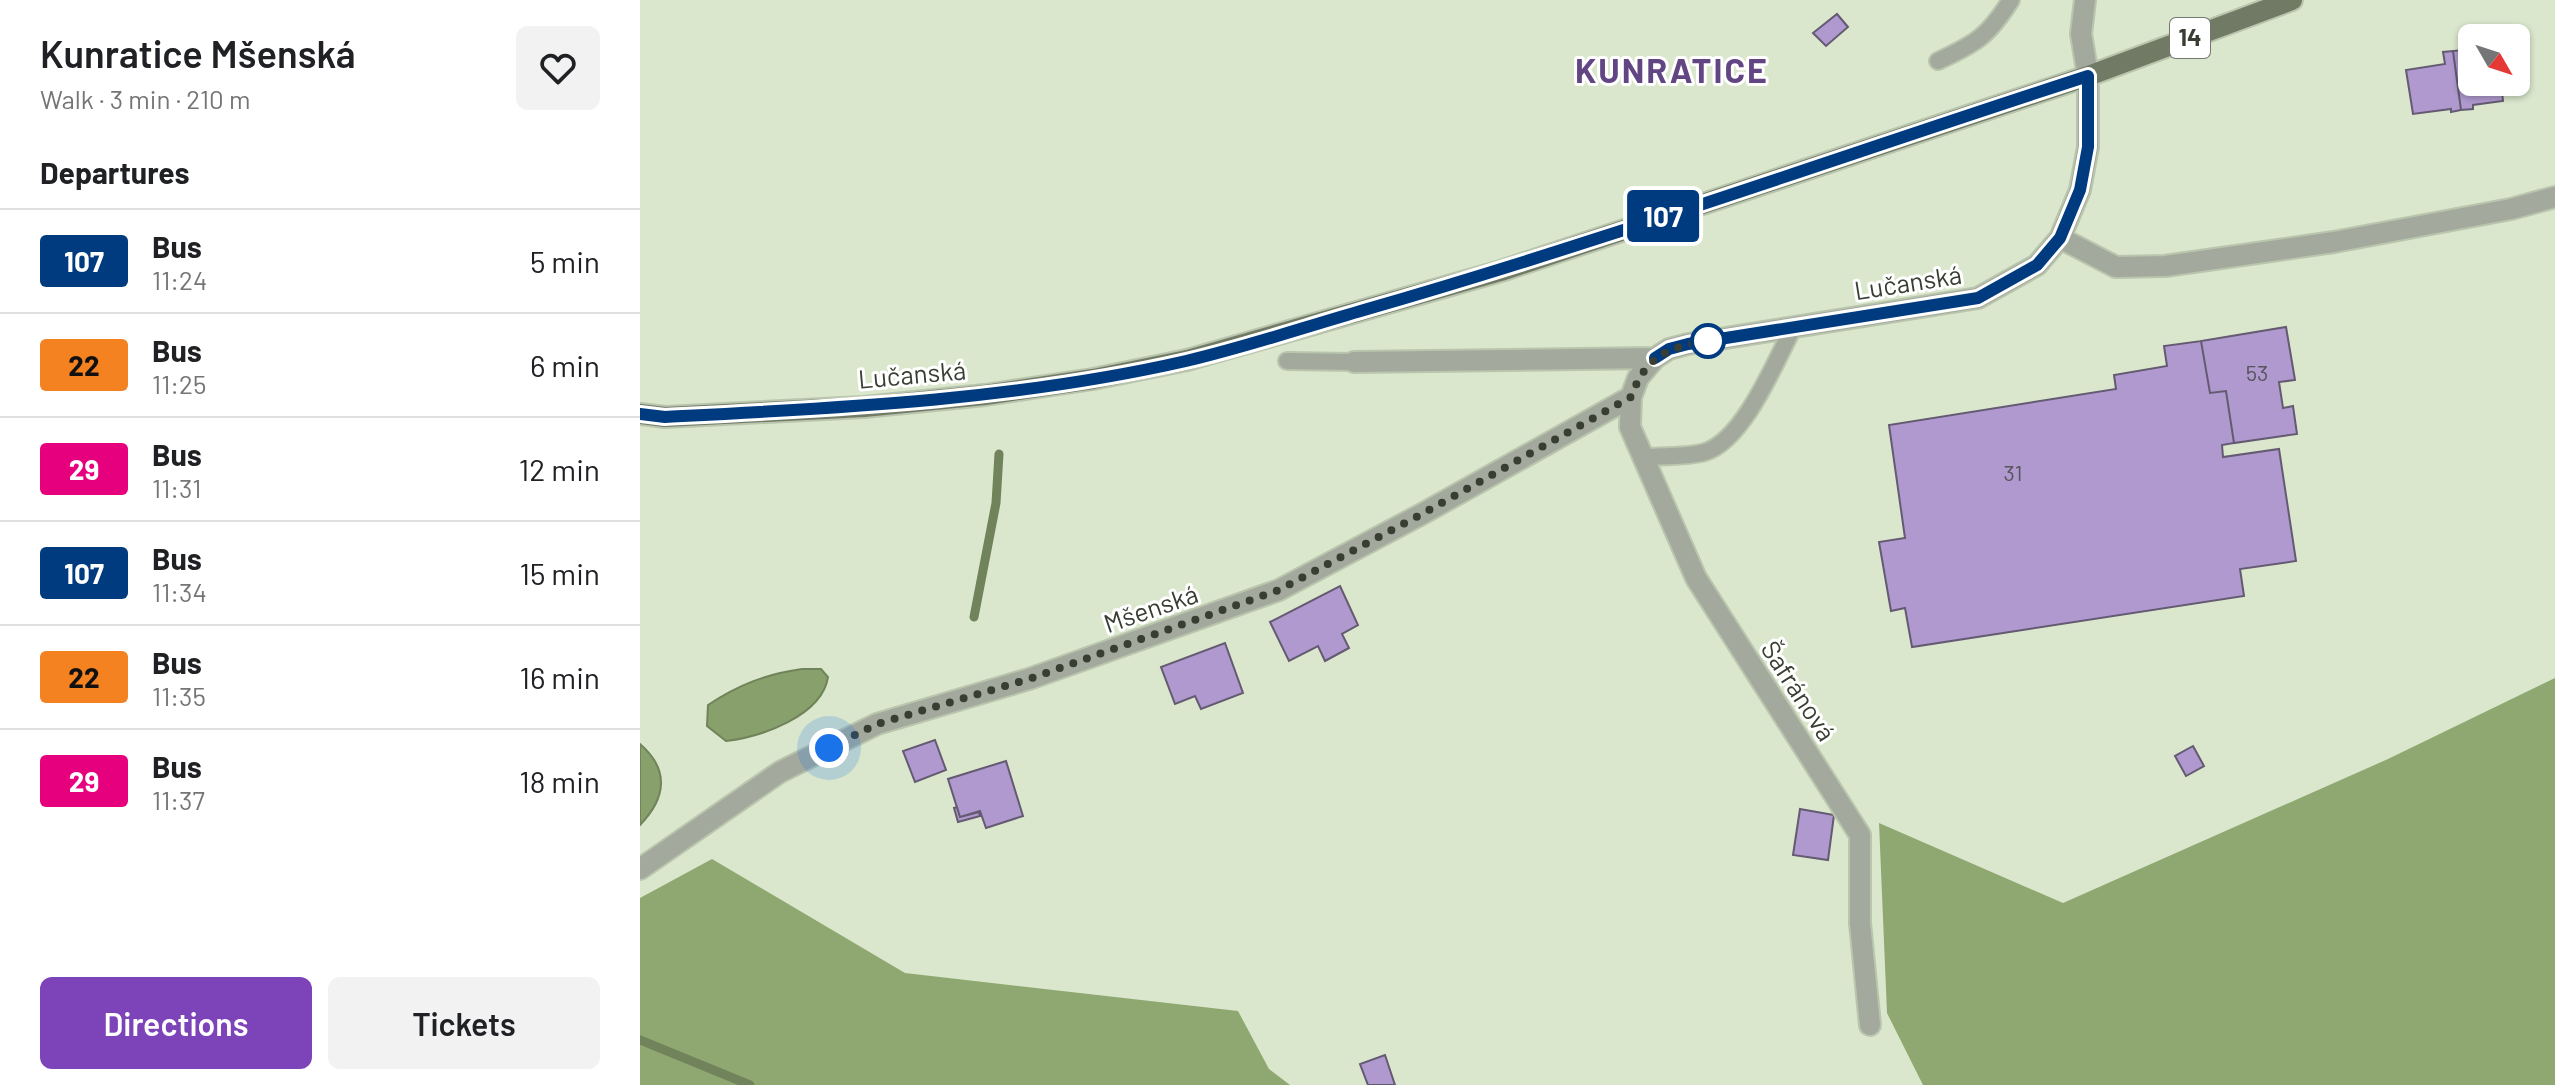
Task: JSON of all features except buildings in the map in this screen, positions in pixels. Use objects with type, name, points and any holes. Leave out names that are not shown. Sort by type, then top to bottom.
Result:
[{"type":"main road","name":"14","points":[[2088,76],[2292,0]]},
{"type":"main road","name":"Lučanská","points":[[640,414],[665,417],[880,405],[1093,379],[1187,360],[1501,271],[2088,76]]},
{"type":"street","points":[[2085,0],[2081,34],[2088,76],[2088,147],[2080,190],[2060,238],[2116,267],[2165,266],[2334,242],[2511,209],[2555,197]]},
{"type":"street","name":"Lučanská","points":[[1354,362],[1655,358],[1669,349],[1688,344],[1978,298],[2037,265],[2060,238]]},
{"type":"street","points":[[1631,397],[1638,378],[1655,358]]},
{"type":"street","name":"Šafránová","points":[[1631,397],[1630,427],[1696,578],[1860,835],[1860,923],[1870,1025]]},
{"type":"street","name":"Mšenská","points":[[640,869],[780,772],[877,724],[1029,679],[1279,590],[1631,397]]},
{"type":"lane","points":[[1938,61],[1977,43],[1996,24],[2011,0]]},
{"type":"lane","points":[[1643,457],[1705,452],[1730,436],[1752,404],[1793,328]]},
{"type":"lane","name":"Lučanská","points":[[1287,361],[1354,362]]},
{"type":"shaded area","points":[[802,669],[821,669],[828,677],[814,703],[788,722],[756,735],[726,741],[707,726],[708,705],[719,698],[764,677]]},
{"type":"shaded area","points":[[2555,678],[2555,1085],[1923,1085],[1887,1013],[1879,823],[2063,903],[2388,759]]},
{"type":"shaded area","points":[[640,744],[656,764],[661,784],[655,805],[640,825]]},
{"type":"shaded area","points":[[712,859],[905,973],[1238,1011],[1269,1069],[1290,1085],[640,1085],[640,898]]},
{"type":"waterway","points":[[974,617],[996,503],[999,454]]},
{"type":"waterway","points":[[640,1040],[750,1085]]},
{"type":"bus line","name":"107","points":[[640,414],[665,417],[864,407],[985,395],[1093,379],[1187,360],[1501,271],[2088,76],[2088,147],[2080,190],[2060,238],[2037,265],[1978,298],[1688,344],[1669,349],[1655,358]]},
{"type":"district","name":"KUNRATICE","points":[[1672,71]]},
{"type":"route","points":[[829,748],[877,724],[1029,679],[1279,590],[1631,397],[1638,378],[1655,358],[1669,349],[1715,340],[1708,341]]}]
